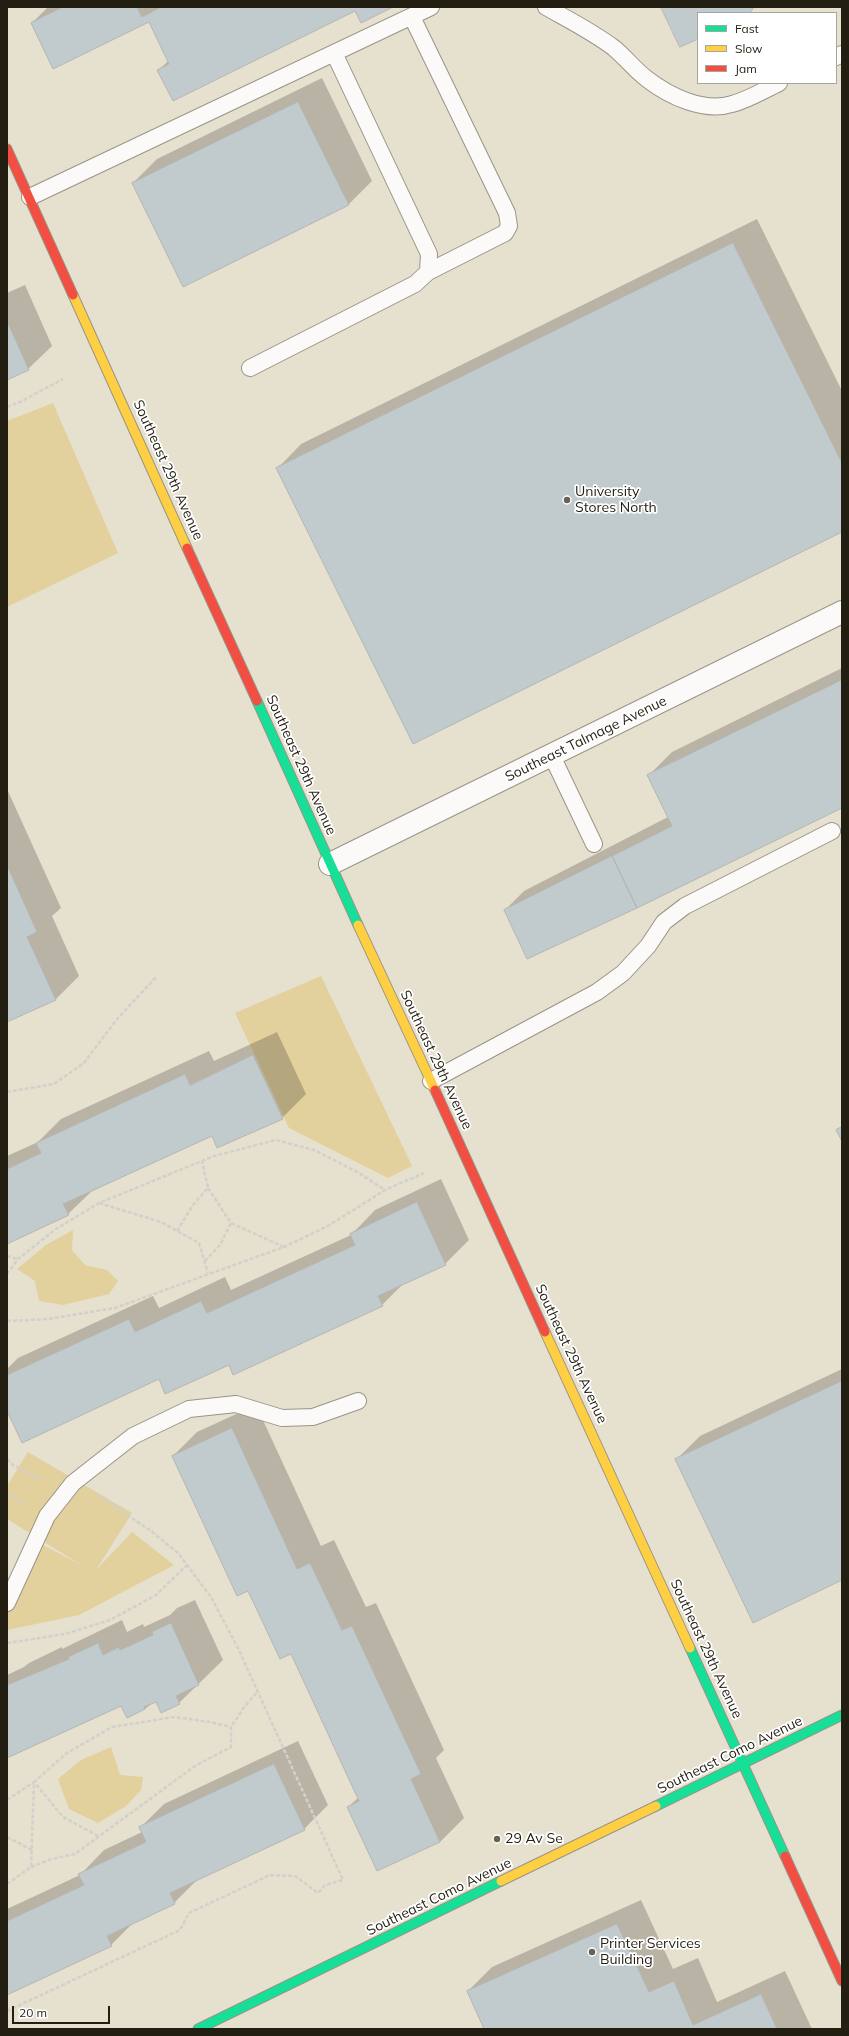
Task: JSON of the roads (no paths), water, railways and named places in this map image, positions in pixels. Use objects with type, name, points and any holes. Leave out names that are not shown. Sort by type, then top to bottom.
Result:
[{"type":"street","name":"Southeast 29th Avenue","points":[[7,149],[330,864],[431,1081],[743,1764],[761,1807],[842,1981]]},
{"type":"street","name":"Southeast Talmage Avenue","points":[[330,864],[842,612]]},
{"type":"street","name":"Southeast Como Avenue","points":[[198,2029],[842,1715]]},
{"type":"lane","points":[[30,197],[431,7]]},
{"type":"lane","points":[[546,7],[590,32],[614,49],[648,80],[670,94],[692,102],[712,106],[732,105],[777,84]]},
{"type":"lane","points":[[250,368],[415,284],[428,272],[505,232],[509,226],[507,213],[412,16]]},
{"type":"lane","points":[[334,53],[429,254],[428,272]]},
{"type":"lane","points":[[552,756],[594,844]]},
{"type":"lane","points":[[431,1081],[597,992],[623,973],[648,946],[664,922],[685,906],[832,831]]},
{"type":"lane","points":[[7,1603],[47,1516],[74,1483],[133,1436],[189,1409],[236,1404],[282,1418],[313,1417],[358,1402]]},
{"type":"place","name":"University Stores North","points":[[567,500]]},
{"type":"place","name":"29 Av Se","points":[[497,1839]]},
{"type":"place","name":"Printer Services Building","points":[[592,1952]]}]
